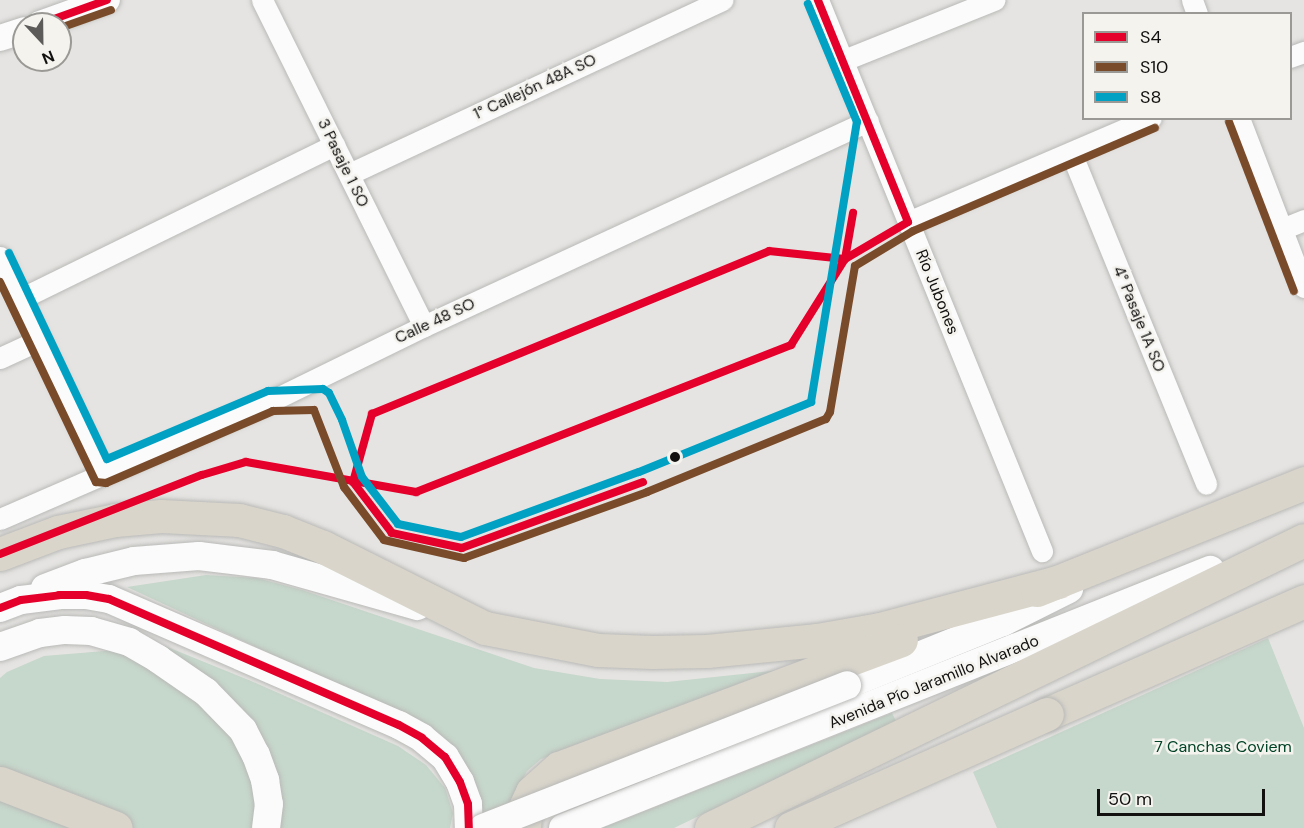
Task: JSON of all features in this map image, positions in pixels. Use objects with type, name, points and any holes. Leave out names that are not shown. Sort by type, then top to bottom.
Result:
[{"type":"highway","points":[[524,828],[526,805],[532,792],[560,768],[1058,582],[1304,483]]},
{"type":"highway","points":[[0,554],[58,531],[115,520],[160,516],[239,520],[283,531],[323,546],[485,628],[598,650],[707,651],[766,647],[880,629],[1058,582]]},
{"type":"highway","points":[[711,828],[1304,540]]},
{"type":"highway","points":[[791,828],[1304,601]]},
{"type":"highway","points":[[0,783],[116,828]]},
{"type":"main road","name":"Avenida Pío Jaramillo Alvarado","points":[[483,828],[1004,622],[1192,528]]},
{"type":"main road","name":"Avenida Pío Jaramillo Alvarado","points":[[563,828],[859,712],[1304,532]]},
{"type":"main road","points":[[10,604],[56,583],[134,561],[199,556],[273,565],[378,593],[485,628]]},
{"type":"main road","points":[[10,604],[59,595],[86,595],[109,599],[399,725],[422,738],[445,758],[460,782],[468,804],[469,828]]},
{"type":"main road","points":[[0,647],[40,633],[65,630],[91,631],[129,642],[168,666],[206,692],[243,730],[256,754],[265,780],[269,804],[266,828]]},
{"type":"street","points":[[72,13],[107,0]]},
{"type":"street","name":"3 Pasaje 1 SO","points":[[262,0],[424,326]]},
{"type":"street","name":"1° Callejón 48A SO","points":[[349,174],[722,0]]},
{"type":"street","name":"Río Jubones","points":[[818,0],[1042,551]]},
{"type":"street","points":[[844,60],[994,0]]},
{"type":"street","points":[[908,222],[1072,155],[1147,120]]},
{"type":"street","points":[[1240,120],[1304,287]]},
{"type":"street","name":"Calle 48 SO","points":[[0,519],[271,401],[424,326],[868,121]]},
{"type":"street","points":[[20,298],[334,145]]},
{"type":"street","name":"4° Pasaje 1A SO","points":[[1072,155],[1206,484]]},
{"type":"street","points":[[1282,230],[1304,220]]},
{"type":"street","points":[[0,257],[102,473]]},
{"type":"street","points":[[0,358],[39,340]]},
{"type":"street","points":[[789,791],[805,828]]},
{"type":"green space","points":[[206,575],[257,578],[302,590],[534,668],[600,679],[667,682],[789,669],[541,759],[527,771],[510,803],[481,828],[421,724],[127,587]]},
{"type":"green space","name":"7 Canchas Coviem","points":[[1268,638],[1304,728],[1304,828],[997,828],[973,772]]},
{"type":"green space","points":[[165,646],[398,746],[426,765],[445,788],[453,813],[450,828],[0,828],[0,678],[7,672],[44,656]]},
{"type":"green space","points":[[892,713],[896,721],[674,828],[602,828]]},
{"type":"transit line","name":"S4","points":[[72,13],[107,0]]},
{"type":"transit line","name":"S4","points":[[643,482],[462,548],[392,533],[353,482],[372,414],[769,251],[845,259],[908,222],[818,0]]},
{"type":"transit line","name":"S8","points":[[9,253],[107,459],[268,391],[323,389],[329,393],[342,420],[362,477],[398,524],[461,537],[639,472],[811,402],[857,122],[808,4]]},
{"type":"transit line","name":"S10","points":[[72,24],[111,10]]},
{"type":"transit line","name":"S10","points":[[1229,122],[1294,291]]},
{"type":"transit line","name":"S10","points":[[0,282],[96,482],[106,483],[273,411],[314,410],[344,487],[384,540],[464,558],[647,492],[826,419],[830,412],[855,266],[913,231],[1155,128]]},
{"type":"transit line","name":"S4","points":[[0,554],[202,475],[246,462],[416,492],[791,345],[845,259],[853,213]]},
{"type":"transit line","name":"S4","points":[[0,608],[21,600],[59,595],[86,595],[109,599],[399,725],[422,738],[445,757],[460,782],[468,804],[469,828]]}]
